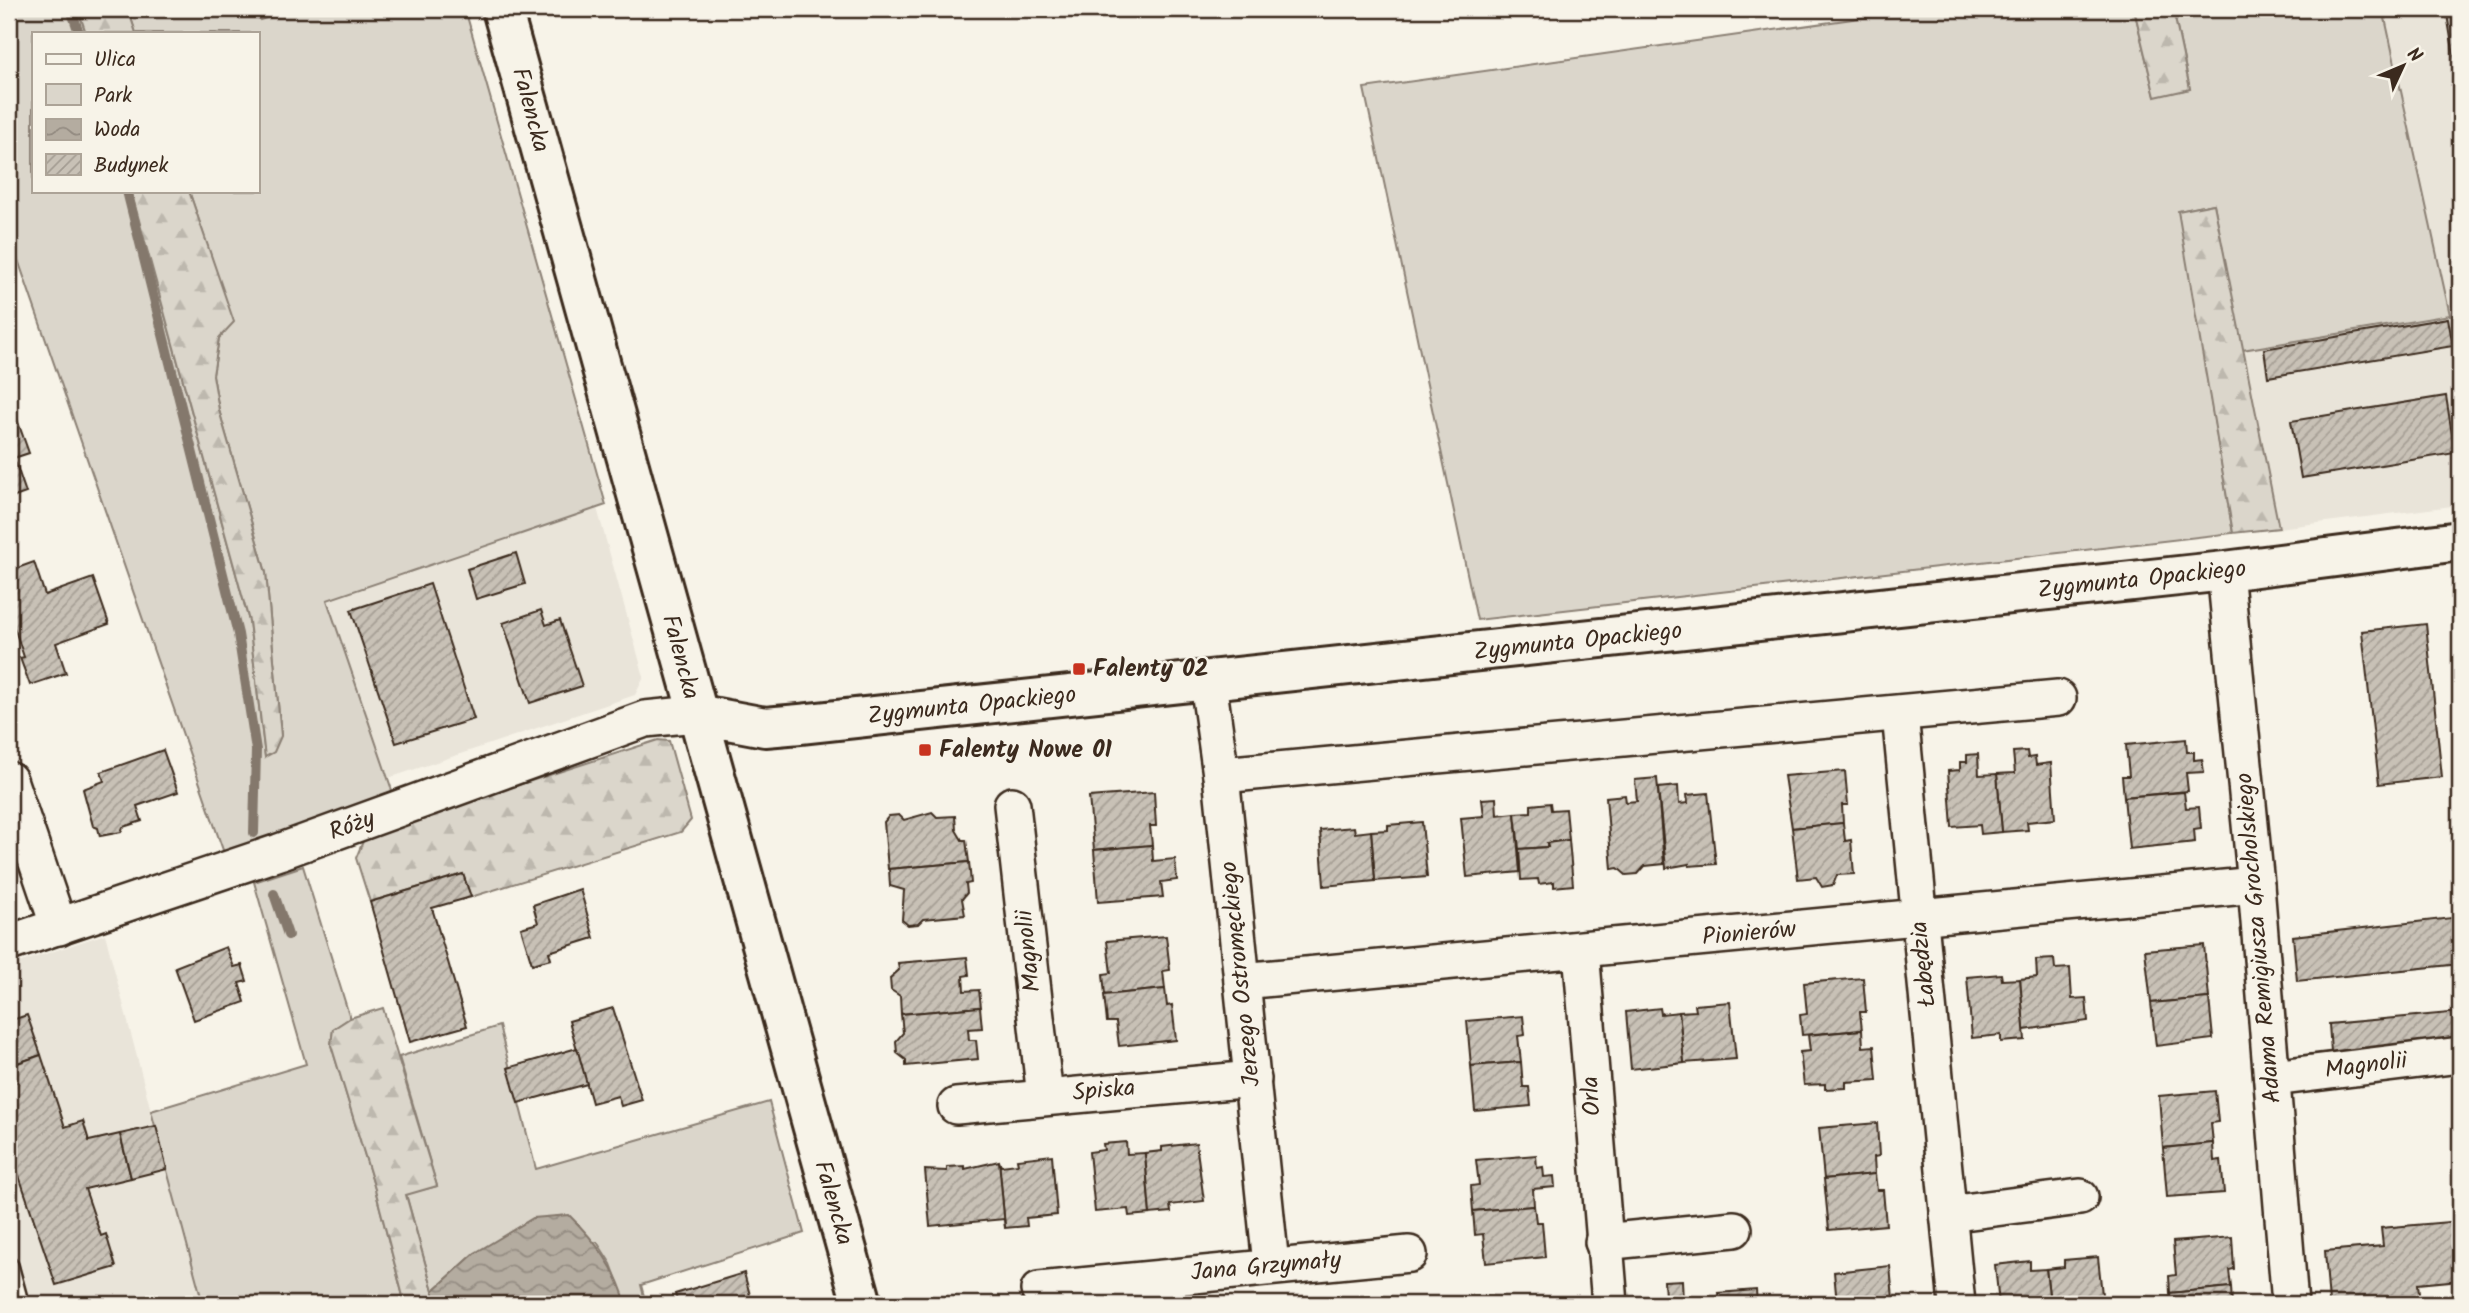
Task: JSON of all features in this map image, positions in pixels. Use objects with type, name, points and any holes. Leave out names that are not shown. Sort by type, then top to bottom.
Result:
[{"type":"street","name":"Falencka","points":[[502,9],[862,1304]]},
{"type":"street","name":"Zygmunta Opackiego","points":[[696,714],[765,727],[1208,682],[2225,571],[2460,541]]},
{"type":"street","name":"Adama Remigiusza Grocholskiego","points":[[2225,571],[2256,885],[2290,1304]]},
{"type":"street","name":"Jerzego Ostromęckiego","points":[[1208,682],[1221,775],[1271,1265]]},
{"type":"street","points":[[1221,775],[2058,698]]},
{"type":"street","name":"Łabędzia","points":[[1900,713],[1957,1304]]},
{"type":"street","name":"Róży","points":[[9,943],[279,852],[627,725],[664,715],[696,714]]},
{"type":"street","points":[[9,780],[59,927]]},
{"type":"street","name":"Magnolii","points":[[1013,805],[1045,1097]]},
{"type":"street","name":"Pionierów","points":[[1242,981],[2256,885]]},
{"type":"street","name":"Orla","points":[[1581,950],[1610,1304]]},
{"type":"street","name":"Magnolii","points":[[2272,1078],[2460,1055]]},
{"type":"street","name":"Spiska","points":[[956,1106],[1253,1079]]},
{"type":"street","points":[[1948,1214],[2080,1197]]},
{"type":"street","points":[[1603,1242],[1734,1229]]},
{"type":"street","name":"Jana Grzymały","points":[[1039,1290],[1271,1265],[1409,1254]]},
{"type":"lane","points":[[9,1267],[19,1304]]},
{"type":"shaded area","points":[[2383,9],[2460,9],[2460,505],[2279,528],[2242,350],[2450,315]]},
{"type":"shaded area","points":[[597,508],[644,677],[635,695],[389,778],[327,600]]},
{"type":"shaded area","points":[[105,934],[203,1304],[31,1304],[9,1220],[9,966]]},
{"type":"green space","points":[[9,9],[78,9],[86,32],[32,32],[32,192],[131,192],[249,621],[265,757],[281,735],[266,573],[219,410],[213,375],[219,338],[233,322],[189,192],[259,192],[259,32],[136,32],[128,9],[256,9],[260,20],[295,9],[465,9],[606,505],[327,600],[394,796],[224,853],[9,234]]},
{"type":"green space","points":[[78,9],[128,9],[136,32],[86,32]]},
{"type":"green space","points":[[1923,9],[2134,9],[2155,96],[2190,89],[2173,9],[2383,9],[2450,315],[2242,350],[2214,204],[2179,211],[2233,533],[1477,620],[1364,88]]},
{"type":"green space","points":[[2134,9],[2173,9],[2190,89],[2155,97]]},
{"type":"green space","points":[[131,192],[189,192],[234,322],[219,338],[213,375],[219,410],[266,573],[281,736],[274,752],[265,757],[249,621]]},
{"type":"green space","points":[[2214,204],[2279,528],[2233,533],[2178,211]]},
{"type":"green space","points":[[658,740],[669,741],[691,820],[681,832],[471,897],[463,874],[370,902],[356,858],[366,834]]},
{"type":"green space","points":[[303,866],[350,1018],[333,1029],[331,1045],[375,1189],[405,1304],[203,1304],[151,1111],[306,1064],[254,882]]},
{"type":"green space","points":[[383,1008],[437,1186],[406,1195],[433,1291],[433,1304],[405,1304],[375,1189],[331,1045],[333,1029],[350,1018]]},
{"type":"green space","points":[[499,1026],[536,1169],[769,1102],[804,1233],[641,1285],[646,1304],[626,1304],[611,1264],[597,1242],[475,1253],[433,1291],[406,1194],[437,1186],[399,1057]]},
{"type":"water","points":[[569,1215],[604,1256],[617,1278],[626,1304],[433,1304],[433,1291],[475,1253],[533,1218]]},
{"type":"building","points":[[2446,9],[2460,9],[2460,91]]},
{"type":"building","points":[[2448,318],[2453,346],[2268,377],[2264,349]]},
{"type":"building","points":[[2446,396],[2455,453],[2301,478],[2291,421]]},
{"type":"building","points":[[14,411],[29,453],[14,458],[26,493],[9,499],[9,413]]},
{"type":"building","points":[[516,553],[525,584],[476,599],[467,569]]},
{"type":"building","points":[[34,562],[45,595],[93,578],[109,624],[56,643],[66,673],[30,685],[20,658],[24,657],[12,621],[9,622],[9,571]]},
{"type":"building","points":[[430,584],[474,719],[396,743],[351,610]]},
{"type":"building","points":[[541,610],[546,625],[560,620],[582,686],[530,703],[503,623]]},
{"type":"building","points":[[2426,624],[2442,777],[2379,784],[2362,631]]},
{"type":"building","points":[[2186,739],[2187,752],[2194,752],[2194,760],[2202,759],[2204,772],[2186,773],[2188,791],[2124,797],[2122,776],[2129,776],[2126,745]]},
{"type":"building","points":[[163,750],[178,792],[137,806],[142,821],[123,827],[121,832],[100,836],[98,828],[93,826],[83,789],[104,781],[101,772]]},
{"type":"building","points":[[2027,751],[2028,758],[2035,757],[2036,765],[2051,763],[2055,819],[2027,822],[2028,830],[2002,832],[1997,774],[2015,773],[2013,752]]},
{"type":"building","points":[[1978,754],[1979,775],[1997,774],[2002,832],[1981,834],[1980,825],[1952,827],[1948,771],[1960,770],[1960,762],[1967,762],[1967,755]]},
{"type":"building","points":[[1845,771],[1848,805],[1842,805],[1843,823],[1792,828],[1784,776]]},
{"type":"building","points":[[1657,778],[1664,864],[1645,866],[1638,874],[1626,875],[1618,868],[1612,869],[1606,797],[1625,795],[1626,802],[1637,801],[1635,780]]},
{"type":"building","points":[[1678,786],[1679,804],[1688,803],[1687,795],[1708,793],[1716,864],[1689,864],[1666,868],[1658,788]]},
{"type":"building","points":[[1154,792],[1156,826],[1150,826],[1152,845],[1094,850],[1089,797]]},
{"type":"building","points":[[2184,792],[2186,808],[2199,807],[2201,828],[2194,829],[2195,842],[2129,849],[2124,797]]},
{"type":"building","points":[[1496,798],[1497,815],[1515,813],[1520,872],[1467,877],[1461,818],[1484,816],[1482,799]]},
{"type":"building","points":[[1550,803],[1551,810],[1566,809],[1569,840],[1547,843],[1548,847],[1519,849],[1515,813],[1531,812],[1531,805]]},
{"type":"building","points":[[932,812],[937,817],[955,816],[956,830],[962,840],[966,840],[969,862],[888,869],[884,822],[889,816],[899,815],[904,820]]},
{"type":"building","points":[[1422,822],[1427,877],[1375,881],[1371,831],[1388,830],[1388,825]]},
{"type":"building","points":[[1843,823],[1845,841],[1851,840],[1854,874],[1837,875],[1833,885],[1822,887],[1816,877],[1798,879],[1792,828]]},
{"type":"building","points":[[1354,827],[1355,833],[1371,831],[1375,881],[1324,886],[1320,830]]},
{"type":"building","points":[[1569,840],[1573,885],[1554,887],[1554,882],[1539,884],[1538,879],[1521,880],[1519,849],[1548,847],[1547,843]]},
{"type":"building","points":[[1152,845],[1153,861],[1175,859],[1177,880],[1161,882],[1163,897],[1098,902],[1094,850]]},
{"type":"building","points":[[969,862],[971,883],[966,884],[967,893],[962,899],[965,915],[923,919],[918,924],[908,925],[902,920],[904,890],[890,886],[889,869]]},
{"type":"building","points":[[463,874],[471,897],[432,908],[467,1026],[410,1042],[370,902]]},
{"type":"building","points":[[580,889],[594,938],[549,952],[551,959],[532,964],[521,928],[538,923],[533,905]]},
{"type":"building","points":[[2460,917],[2460,964],[2297,981],[2293,936]]},
{"type":"building","points":[[1166,936],[1170,970],[1163,971],[1165,989],[1105,995],[1103,974],[1111,973],[1107,941]]},
{"type":"building","points":[[2204,945],[2209,998],[2151,1003],[2145,950]]},
{"type":"building","points":[[226,947],[234,967],[242,965],[247,981],[239,983],[245,1002],[194,1020],[175,967]]},
{"type":"building","points":[[967,957],[969,975],[963,976],[964,991],[979,990],[981,1007],[901,1014],[900,996],[891,990],[890,978],[899,970],[898,963]]},
{"type":"building","points":[[2054,959],[2055,969],[2070,968],[2072,999],[2086,998],[2088,1021],[2024,1030],[2020,979],[2037,977],[2036,960]]},
{"type":"building","points":[[2001,974],[2002,980],[2020,979],[2025,1040],[2001,1042],[2001,1035],[1972,1038],[1967,977]]},
{"type":"building","points":[[1863,978],[1866,1012],[1860,1012],[1862,1030],[1802,1035],[1800,1015],[1807,1014],[1804,983]]},
{"type":"building","points":[[1165,989],[1167,1006],[1172,1005],[1176,1040],[1119,1046],[1116,1022],[1107,1022],[1104,995]]},
{"type":"building","points":[[2209,998],[2213,1039],[2156,1046],[2151,1003]]},
{"type":"building","points":[[1730,1002],[1736,1059],[1684,1063],[1679,1012],[1696,1011],[1695,1005]]},
{"type":"building","points":[[980,1007],[982,1028],[968,1029],[969,1040],[976,1040],[978,1059],[906,1066],[906,1060],[897,1053],[896,1041],[903,1033],[901,1014]]},
{"type":"building","points":[[613,1008],[642,1100],[621,1106],[618,1096],[592,1103],[569,1021]]},
{"type":"building","points":[[1660,1008],[1661,1014],[1679,1012],[1684,1063],[1631,1069],[1626,1012]]},
{"type":"building","points":[[2460,1012],[2460,1041],[2331,1052],[2329,1024]]},
{"type":"building","points":[[27,1015],[41,1055],[12,1065],[17,1082],[9,1084],[9,1021]]},
{"type":"building","points":[[1523,1016],[1525,1035],[1518,1036],[1521,1062],[1471,1066],[1467,1021]]},
{"type":"building","points":[[1862,1030],[1863,1047],[1874,1046],[1877,1080],[1846,1082],[1846,1088],[1825,1089],[1825,1084],[1804,1085],[1800,1052],[1810,1051],[1808,1035]]},
{"type":"building","points":[[577,1048],[587,1084],[518,1103],[508,1068]]},
{"type":"building","points":[[41,1055],[65,1127],[83,1121],[89,1141],[120,1134],[131,1178],[85,1189],[101,1236],[106,1234],[116,1267],[56,1285],[17,1170],[9,1172],[9,1084],[17,1082],[12,1065]]},
{"type":"building","points":[[1521,1062],[1523,1087],[1529,1087],[1531,1106],[1475,1111],[1471,1066]]},
{"type":"building","points":[[2215,1091],[2218,1122],[2211,1123],[2213,1143],[2163,1148],[2159,1096]]},
{"type":"building","points":[[1877,1123],[1879,1156],[1874,1157],[1875,1174],[1824,1179],[1819,1128]]},
{"type":"building","points":[[156,1126],[167,1169],[131,1178],[120,1134]]},
{"type":"building","points":[[1126,1142],[1127,1154],[1145,1153],[1150,1214],[1129,1216],[1128,1209],[1095,1212],[1089,1152],[1104,1150],[1103,1144]]},
{"type":"building","points":[[1196,1143],[1204,1201],[1170,1205],[1171,1212],[1150,1214],[1145,1153],[1162,1151],[1162,1147]]},
{"type":"building","points":[[2213,1143],[2214,1161],[2221,1160],[2224,1193],[2167,1197],[2163,1148]]},
{"type":"building","points":[[1052,1155],[1057,1215],[1026,1218],[1027,1226],[1005,1228],[999,1161],[1001,1166],[1018,1164],[1017,1159]]},
{"type":"building","points":[[1536,1155],[1537,1168],[1543,1167],[1544,1177],[1554,1176],[1555,1187],[1533,1189],[1534,1206],[1473,1211],[1471,1186],[1479,1185],[1476,1160]]},
{"type":"building","points":[[999,1161],[1005,1227],[1004,1219],[930,1226],[925,1170],[947,1171],[947,1167],[965,1166],[965,1169]]},
{"type":"building","points":[[1875,1174],[1877,1190],[1883,1190],[1886,1225],[1829,1230],[1824,1179]]},
{"type":"building","points":[[1534,1206],[1536,1222],[1542,1222],[1545,1257],[1486,1263],[1483,1234],[1475,1235],[1473,1211]]},
{"type":"building","points":[[2460,1221],[2460,1280],[2418,1284],[2420,1304],[2374,1304],[2373,1300],[2329,1303],[2325,1251],[2383,1246],[2381,1228]]},
{"type":"building","points":[[2232,1237],[2234,1269],[2229,1270],[2231,1287],[2170,1293],[2169,1276],[2176,1275],[2173,1242]]},
{"type":"building","points":[[2098,1257],[2103,1304],[2050,1304],[2046,1269],[2064,1267],[2064,1260]]},
{"type":"building","points":[[2030,1261],[2030,1270],[2046,1269],[2050,1304],[1999,1304],[1995,1265]]},
{"type":"building","points":[[1890,1266],[1893,1299],[1887,1300],[1888,1304],[1837,1304],[1834,1272]]},
{"type":"building","points":[[744,1273],[750,1295],[728,1301],[729,1304],[678,1304],[675,1294]]},
{"type":"building","points":[[1682,1280],[1683,1302],[1701,1301],[1701,1304],[1649,1304],[1648,1299],[1665,1297],[1664,1281]]},
{"type":"building","points":[[2231,1287],[2232,1304],[2171,1304],[2170,1293]]},
{"type":"building","points":[[1756,1290],[1757,1304],[1701,1304],[1701,1301],[1719,1300],[1718,1293]]},
{"type":"waterway","points":[[71,9],[79,32]]},
{"type":"waterway","points":[[127,192],[238,634],[256,750],[254,833]]},
{"type":"waterway","points":[[274,894],[288,935]]},
{"type":"place","name":"Falenty 02","points":[[1079,669]]},
{"type":"place","name":"Falenty Nowe 01","points":[[925,750]]}]
